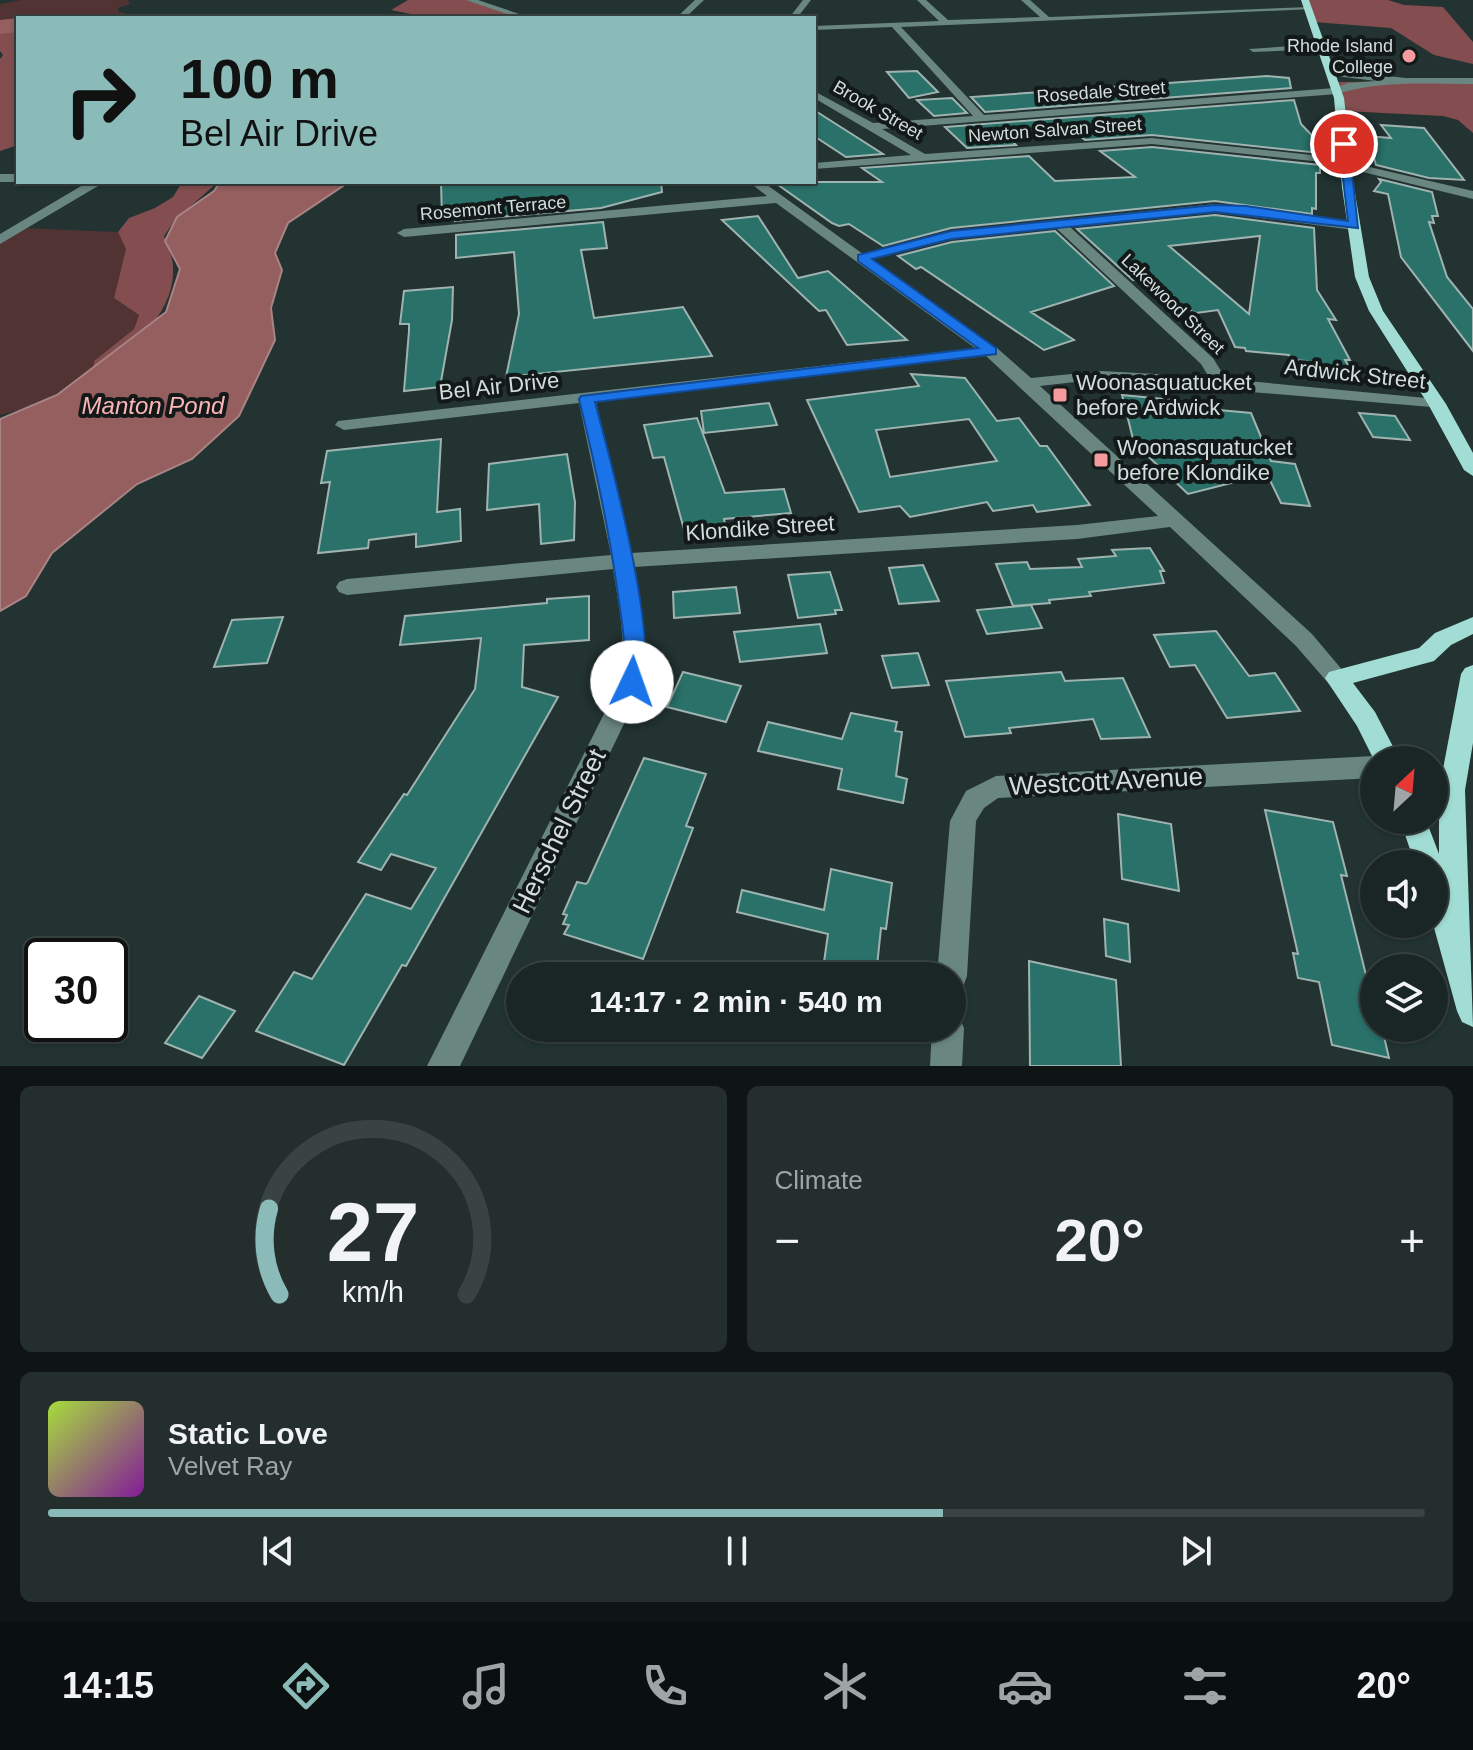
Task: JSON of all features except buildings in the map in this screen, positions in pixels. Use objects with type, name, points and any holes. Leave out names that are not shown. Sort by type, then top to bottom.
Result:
[{"type":"main road","points":[[1307,4],[1337,91],[1358,261],[1376,311],[1437,404],[1473,470]]},
{"type":"main road","points":[[1380,746],[1366,719],[1337,678],[1426,655],[1443,639],[1472,625]]},
{"type":"main road","points":[[1454,948],[1452,790],[1473,674]]},
{"type":"main road","points":[[1448,927],[1473,1011]]},
{"type":"street","points":[[470,0],[521,16]]},
{"type":"street","points":[[682,16],[700,0]]},
{"type":"street","points":[[795,16],[807,0]]},
{"type":"street","points":[[921,0],[945,22]]},
{"type":"street","points":[[1025,0],[1047,19]]},
{"type":"street","points":[[816,28],[1307,4]]},
{"type":"street","points":[[894,25],[980,117]]},
{"type":"street","points":[[1253,49],[1320,47]]},
{"type":"street","points":[[1331,73],[1406,81],[1473,81]]},
{"type":"street","name":"Rosedale Street","points":[[868,127],[1337,91],[1348,86],[1406,81]]},
{"type":"street","name":"Brook Street","points":[[816,95],[923,157]]},
{"type":"street","name":"Newton Salvan Street","points":[[816,166],[1152,141],[1345,163],[1473,195]]},
{"type":"street","points":[[0,240],[93,184]]},
{"type":"street","points":[[758,184],[991,351],[1030,383],[1309,645],[1337,678]]},
{"type":"street","name":"Rosemont Terrace","points":[[404,233],[777,199]]},
{"type":"street","points":[[862,258],[951,235],[1228,208],[1354,226]]},
{"type":"street","name":"Lakewood Street","points":[[1059,224],[1207,361],[1221,383]]},
{"type":"street","name":"Bel Air Drive","points":[[344,425],[991,351]]},
{"type":"street","name":"Ardwick Street","points":[[1030,383],[1071,375],[1221,383],[1437,404]]},
{"type":"street","name":"Herschel Street","points":[[443,1066],[632,682],[636,664],[614,511],[587,399]]},
{"type":"street","name":"Klondike Street","points":[[347,587],[623,561],[1077,532],[1176,520]]},
{"type":"street","name":"Westcott Avenue","points":[[953,962],[963,821],[969,803],[982,792],[996,787],[1360,768]]},
{"type":"street","points":[[946,1066],[947,1042]]},
{"type":"shaded area","points":[[21,0],[128,0],[130,4],[118,8],[119,12],[128,14],[119,16],[16,16],[16,22],[0,22],[0,4]]},
{"type":"shaded area","points":[[408,0],[467,0],[519,16],[420,16],[391,10]]},
{"type":"shaded area","points":[[1306,0],[1388,0],[1404,5],[1443,7],[1473,42],[1473,64],[1434,55],[1391,28],[1314,22]]},
{"type":"shaded area","points":[[0,22],[16,22],[16,146],[0,151],[0,59],[3,55],[0,51]]},
{"type":"shaded area","points":[[1473,81],[1473,133],[1458,120],[1443,116],[1344,111],[1334,82]]},
{"type":"shaded area","points":[[181,184],[216,184],[175,220],[164,236],[173,267],[172,284],[158,316],[135,343],[93,373],[94,361],[134,329],[139,315],[114,298],[126,249],[118,232],[129,218],[173,197]]},
{"type":"shaded area","points":[[23,228],[118,232],[126,249],[114,298],[139,315],[134,329],[94,361],[96,377],[39,405],[0,415],[0,241]]},
{"type":"water","name":"Manton Pond","points":[[219,184],[346,184],[288,223],[275,253],[282,270],[271,308],[275,340],[239,416],[192,459],[137,484],[52,553],[26,596],[0,611],[0,419],[57,395],[166,312],[180,269],[165,241],[177,217],[214,191]]},
{"type":"waterway","points":[[0,27],[16,25]]},
{"type":"place","name":"Rhode Island College","points":[[1409,56]]},
{"type":"place","name":"Woonasquatucket before Ardwick","points":[[1060,395]]},
{"type":"place","name":"Woonasquatucket before Klondike","points":[[1101,460]]},
{"type":"route","points":[[632,682],[636,664],[635,641],[623,561],[587,399],[991,351],[862,258],[951,235],[1215,208],[1354,226],[1344,144]]}]
